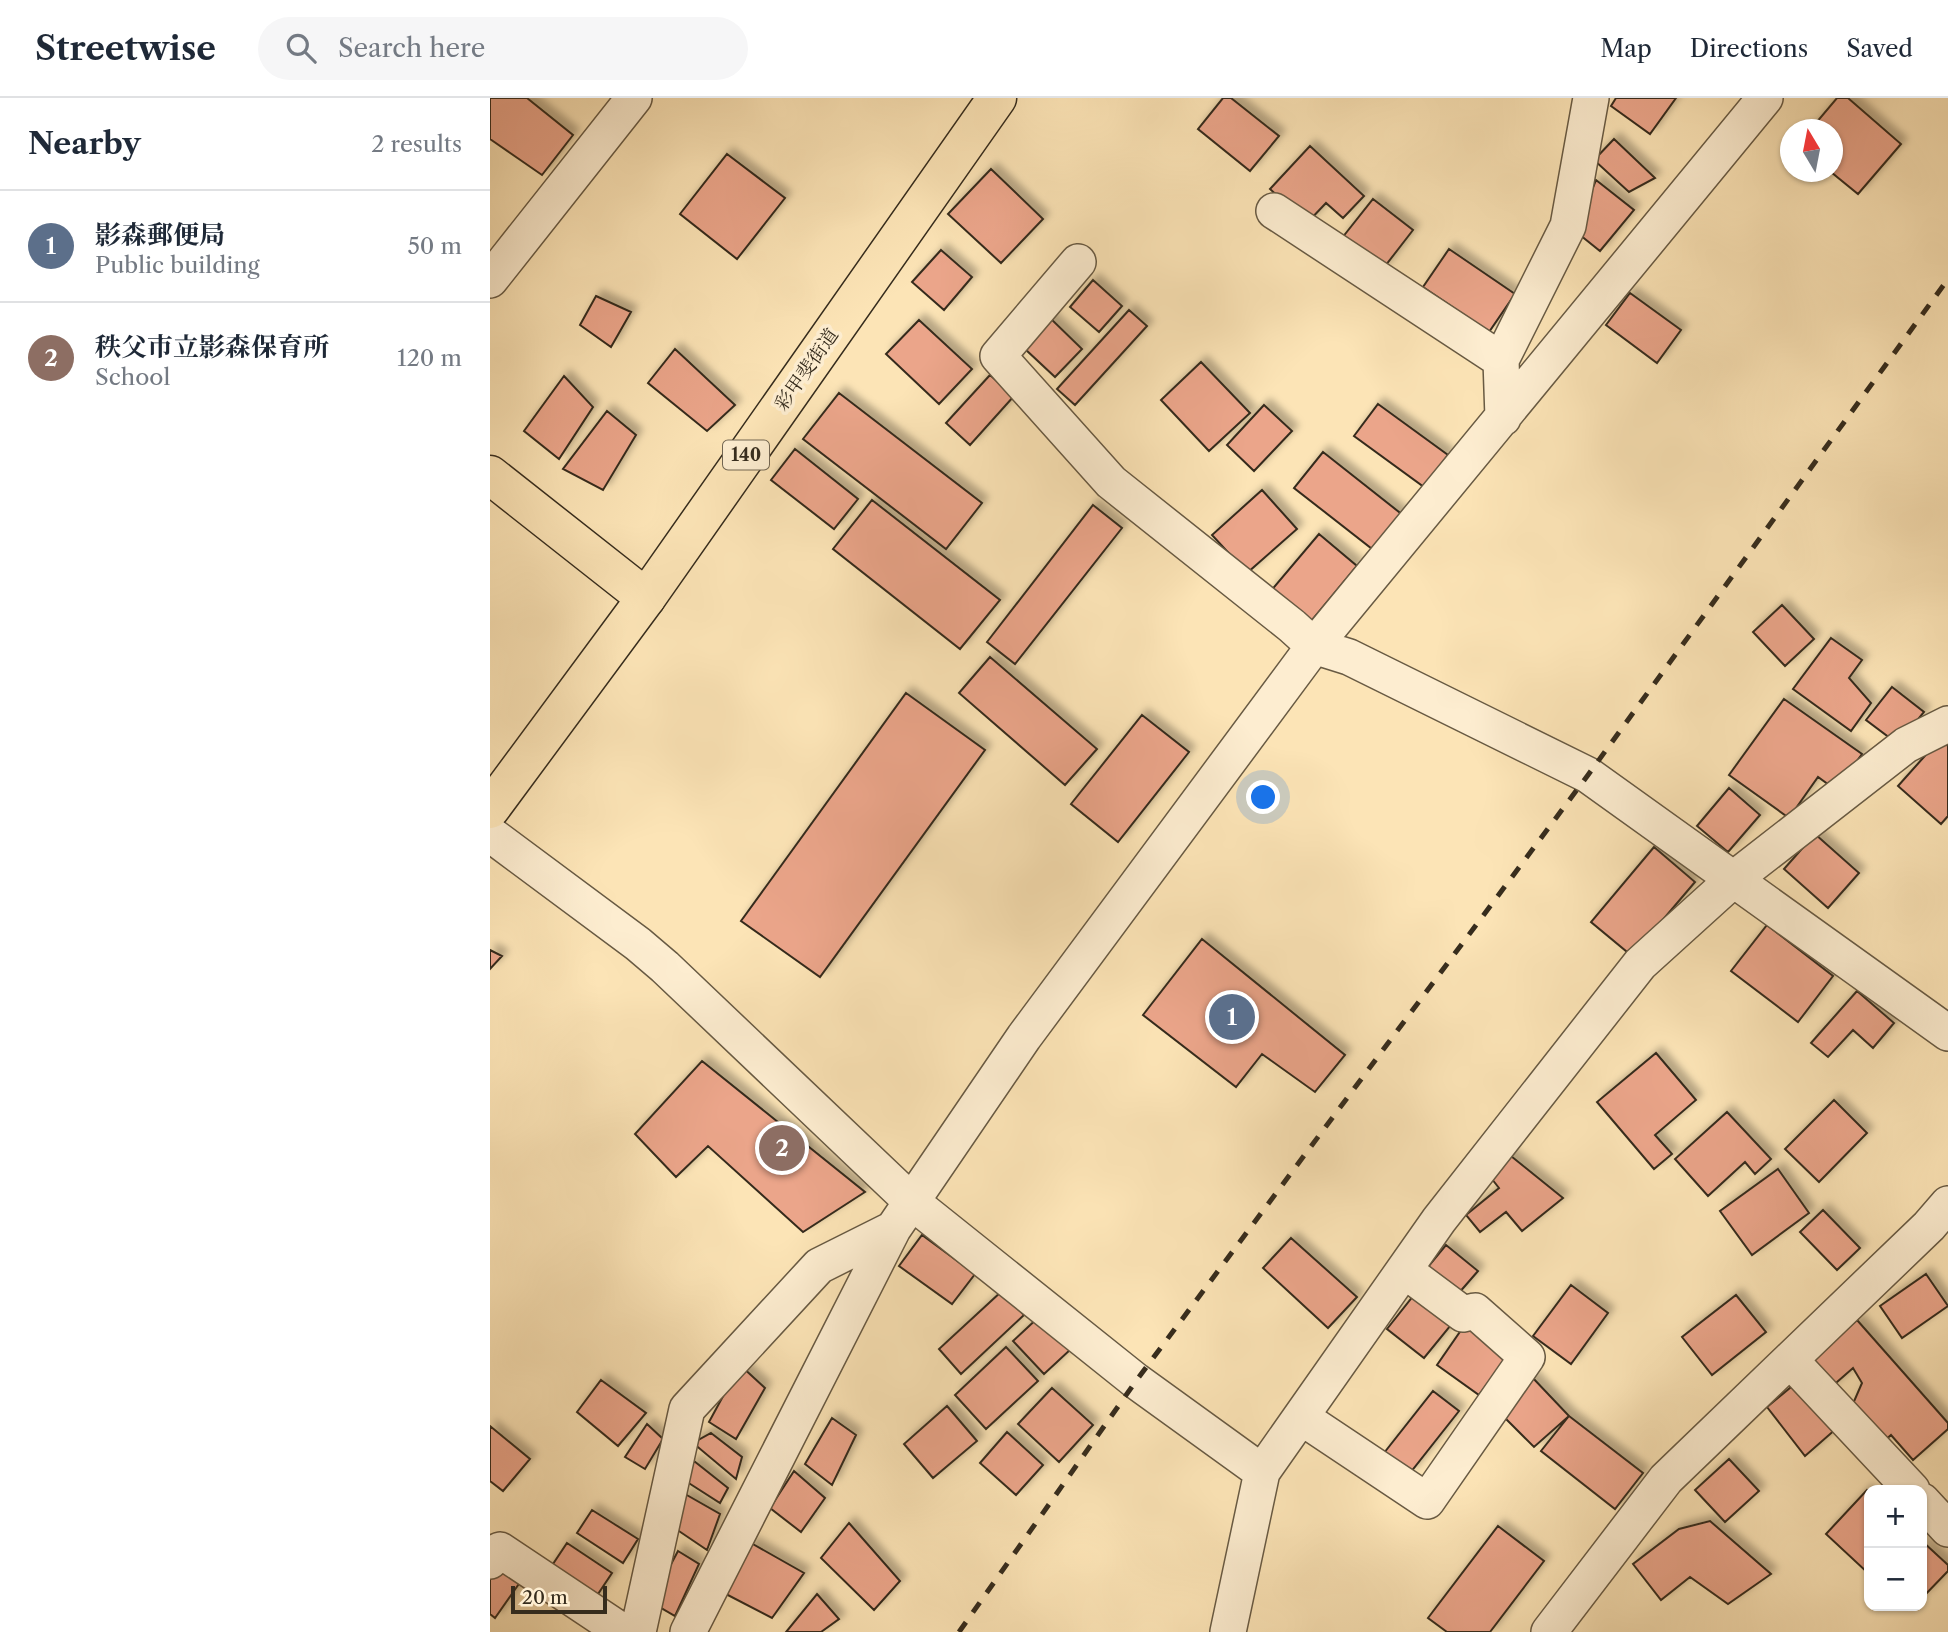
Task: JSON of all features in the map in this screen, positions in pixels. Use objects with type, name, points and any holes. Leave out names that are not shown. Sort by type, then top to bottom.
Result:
[{"type":"main road","name":"彩甲斐街道","points":[[490,809],[646,598],[997,98]]},
{"type":"main road","points":[[490,475],[646,598]]},
{"type":"street","points":[[490,280],[634,98]]},
{"type":"street","points":[[1503,418],[1501,360],[1568,226],[1591,98]]},
{"type":"street","points":[[688,1632],[902,1215],[1024,1037],[1314,646],[1766,98]]},
{"type":"street","points":[[1274,211],[1501,360]]},
{"type":"street","points":[[1078,262],[998,356],[1111,482],[1314,646],[1349,657],[1588,775],[1948,1033]]},
{"type":"street","points":[[1228,1632],[1262,1472],[1448,1209],[1640,964],[1735,878],[1906,745],[1948,724]]},
{"type":"street","points":[[490,834],[665,967],[902,1215],[1262,1472]]},
{"type":"street","points":[[638,1632],[687,1409],[819,1266],[902,1215]]},
{"type":"street","points":[[1549,1632],[1666,1479],[1791,1361],[1942,1225]]},
{"type":"street","points":[[1301,1417],[1427,1501],[1527,1357],[1475,1311],[1463,1314],[1404,1270]]},
{"type":"street","points":[[1791,1361],[1907,1485]]},
{"type":"street","points":[[1927,1506],[1948,1529]]},
{"type":"street","points":[[490,1561],[500,1550],[623,1632]]},
{"type":"building","points":[[490,98],[527,98],[573,135],[542,175],[490,139]]},
{"type":"building","points":[[1223,98],[1231,98],[1279,136],[1250,171],[1198,129]]},
{"type":"building","points":[[1616,98],[1676,98],[1650,134],[1611,106]]},
{"type":"building","points":[[1837,98],[1848,98],[1901,144],[1858,194],[1843,182],[1843,119],[1819,119]]},
{"type":"building","points":[[1614,139],[1655,178],[1629,192],[1594,160]]},
{"type":"building","points":[[1310,146],[1364,196],[1343,218],[1326,203],[1307,223],[1270,189]]},
{"type":"building","points":[[727,154],[785,198],[737,259],[680,214]]},
{"type":"building","points":[[991,169],[1043,219],[1001,263],[948,214]]},
{"type":"building","points":[[1596,180],[1634,210],[1600,251],[1575,231]]},
{"type":"building","points":[[1373,199],[1413,230],[1382,270],[1342,238]]},
{"type":"building","points":[[1449,249],[1515,294],[1489,332],[1423,287]]},
{"type":"building","points":[[941,250],[972,277],[944,310],[912,282]]},
{"type":"building","points":[[1093,280],[1122,306],[1099,332],[1070,307]]},
{"type":"building","points":[[1630,293],[1681,330],[1657,363],[1606,325]]},
{"type":"building","points":[[596,296],[631,312],[611,347],[580,325]]},
{"type":"building","points":[[1129,310],[1147,326],[1075,405],[1057,389]]},
{"type":"building","points":[[1047,315],[1082,349],[1055,377],[1024,348]]},
{"type":"building","points":[[919,320],[972,369],[939,404],[886,354]]},
{"type":"building","points":[[675,349],[735,405],[707,431],[648,383]]},
{"type":"building","points":[[1201,362],[1250,413],[1209,451],[1161,400]]},
{"type":"building","points":[[990,375],[1014,396],[970,445],[946,423]]},
{"type":"building","points":[[564,376],[593,407],[559,459],[524,431]]},
{"type":"building","points":[[839,393],[982,503],[946,549],[803,439]]},
{"type":"building","points":[[1378,404],[1448,455],[1424,487],[1354,436]]},
{"type":"building","points":[[1264,405],[1292,431],[1254,471],[1227,445]]},
{"type":"building","points":[[607,411],[636,435],[603,490],[563,469]]},
{"type":"building","points":[[795,449],[858,499],[834,529],[771,480]]},
{"type":"building","points":[[1323,452],[1404,516],[1376,552],[1294,488]]},
{"type":"building","points":[[1262,490],[1297,529],[1247,573],[1212,535]]},
{"type":"building","points":[[872,500],[1000,600],[960,649],[833,549]]},
{"type":"building","points":[[1093,505],[1122,528],[1015,664],[987,642]]},
{"type":"building","points":[[1319,534],[1357,566],[1308,625],[1269,593]]},
{"type":"building","points":[[1782,605],[1814,639],[1785,666],[1753,632]]},
{"type":"building","points":[[1831,638],[1862,660],[1849,678],[1871,703],[1851,731],[1793,689]]},
{"type":"building","points":[[990,657],[1097,749],[1065,785],[959,693]]},
{"type":"building","points":[[1892,687],[1924,712],[1898,744],[1866,720]]},
{"type":"building","points":[[906,693],[985,750],[820,977],[741,921]]},
{"type":"building","points":[[1784,699],[1862,754],[1836,790],[1818,777],[1789,818],[1729,775]]},
{"type":"building","points":[[1142,715],[1189,752],[1118,842],[1071,804]]},
{"type":"building","points":[[1940,739],[1948,746],[1948,816],[1941,824],[1898,786]]},
{"type":"building","points":[[1729,788],[1760,815],[1728,852],[1697,826]]},
{"type":"building","points":[[1815,834],[1859,873],[1828,908],[1784,869]]},
{"type":"building","points":[[1654,847],[1695,882],[1632,956],[1591,922]]},
{"type":"building","points":[[1767,925],[1833,976],[1798,1022],[1731,971]]},
{"type":"building","points":[[1202,939],[1345,1055],[1315,1092],[1262,1054],[1236,1087],[1143,1015]]},
{"type":"building","points":[[490,950],[502,956],[490,969]]},
{"type":"building","points":[[1857,991],[1894,1023],[1873,1048],[1853,1030],[1828,1057],[1811,1043]]},
{"type":"building","points":[[1656,1053],[1696,1100],[1655,1135],[1672,1154],[1654,1169],[1597,1102]]},
{"type":"building","points":[[702,1061],[865,1192],[803,1232],[708,1146],[676,1177],[635,1134]]},
{"type":"building","points":[[1834,1100],[1867,1133],[1819,1182],[1785,1149]]},
{"type":"building","points":[[1727,1112],[1771,1159],[1755,1174],[1745,1162],[1708,1196],[1675,1159]]},
{"type":"building","points":[[1506,1152],[1563,1198],[1522,1231],[1506,1212],[1480,1232],[1466,1215],[1499,1188],[1488,1174]]},
{"type":"building","points":[[1778,1169],[1809,1213],[1752,1255],[1720,1211]]},
{"type":"building","points":[[1823,1210],[1860,1248],[1837,1270],[1800,1232]]},
{"type":"building","points":[[922,1235],[975,1274],[952,1304],[899,1266]]},
{"type":"building","points":[[1291,1238],[1357,1297],[1328,1328],[1263,1268]]},
{"type":"building","points":[[1446,1245],[1478,1271],[1458,1294],[1427,1268]]},
{"type":"building","points":[[1926,1274],[1948,1306],[1902,1338],[1880,1306]]},
{"type":"building","points":[[1571,1285],[1608,1313],[1571,1364],[1533,1336]]},
{"type":"building","points":[[1002,1291],[1024,1315],[961,1374],[939,1349]]},
{"type":"building","points":[[1414,1295],[1451,1325],[1424,1358],[1387,1329]]},
{"type":"building","points":[[1736,1295],[1766,1332],[1712,1375],[1682,1337]]},
{"type":"building","points":[[1041,1315],[1071,1349],[1044,1374],[1013,1341]]},
{"type":"building","points":[[1857,1320],[1948,1423],[1948,1429],[1913,1460],[1891,1435],[1874,1450],[1852,1406],[1862,1383],[1853,1368],[1829,1389],[1807,1364]]},
{"type":"building","points":[[1464,1326],[1507,1357],[1479,1395],[1437,1365]]},
{"type":"building","points":[[1006,1347],[1038,1381],[986,1429],[955,1395]]},
{"type":"building","points":[[740,1365],[765,1388],[736,1439],[709,1422]]},
{"type":"building","points":[[1531,1376],[1569,1416],[1534,1447],[1497,1410]]},
{"type":"building","points":[[601,1380],[646,1413],[618,1446],[577,1412]]},
{"type":"building","points":[[1796,1383],[1837,1428],[1805,1456],[1767,1407]]},
{"type":"building","points":[[1052,1388],[1093,1425],[1059,1462],[1018,1424]]},
{"type":"building","points":[[1433,1391],[1459,1411],[1410,1473],[1384,1453]]},
{"type":"building","points":[[947,1406],[977,1441],[933,1478],[904,1444]]},
{"type":"building","points":[[1569,1416],[1643,1473],[1615,1509],[1541,1451]]},
{"type":"building","points":[[832,1418],[856,1435],[832,1485],[805,1464]]},
{"type":"building","points":[[647,1424],[663,1439],[645,1469],[625,1457]]},
{"type":"building","points":[[490,1426],[530,1459],[503,1491],[490,1481]]},
{"type":"building","points":[[1007,1432],[1043,1465],[1016,1495],[980,1463]]},
{"type":"building","points":[[711,1433],[742,1457],[736,1479],[693,1443]]},
{"type":"building","points":[[1729,1459],[1759,1491],[1725,1522],[1695,1490]]},
{"type":"building","points":[[694,1461],[728,1488],[720,1503],[684,1480]]},
{"type":"building","points":[[794,1471],[825,1498],[801,1532],[770,1508]]},
{"type":"building","points":[[1864,1493],[1864,1569],[1826,1534]]},
{"type":"building","points":[[685,1494],[720,1514],[707,1550],[670,1525]]},
{"type":"building","points":[[592,1510],[638,1539],[623,1563],[577,1533]]},
{"type":"building","points":[[1710,1521],[1771,1574],[1728,1604],[1690,1577],[1661,1600],[1633,1564],[1679,1529]]},
{"type":"building","points":[[849,1523],[900,1581],[874,1610],[821,1558]]},
{"type":"building","points":[[1498,1526],[1544,1561],[1490,1632],[1447,1632],[1428,1618]]},
{"type":"building","points":[[567,1543],[612,1573],[592,1603],[547,1573]]},
{"type":"building","points":[[751,1543],[804,1573],[772,1618],[722,1592]]},
{"type":"building","points":[[1927,1546],[1948,1565],[1948,1571],[1927,1593]]},
{"type":"building","points":[[678,1551],[699,1564],[675,1616],[651,1602]]},
{"type":"building","points":[[497,1560],[523,1578],[495,1618],[490,1614],[490,1571]]},
{"type":"building","points":[[817,1594],[839,1619],[821,1632],[786,1632]]},
{"type":"railway","points":[[959,1632],[1136,1381],[1588,775],[1948,279]]},
{"type":"place","name":"影森郵便局","points":[[1232,1017]]},
{"type":"place","name":"秩父市立影森保育所","points":[[782,1148]]}]
